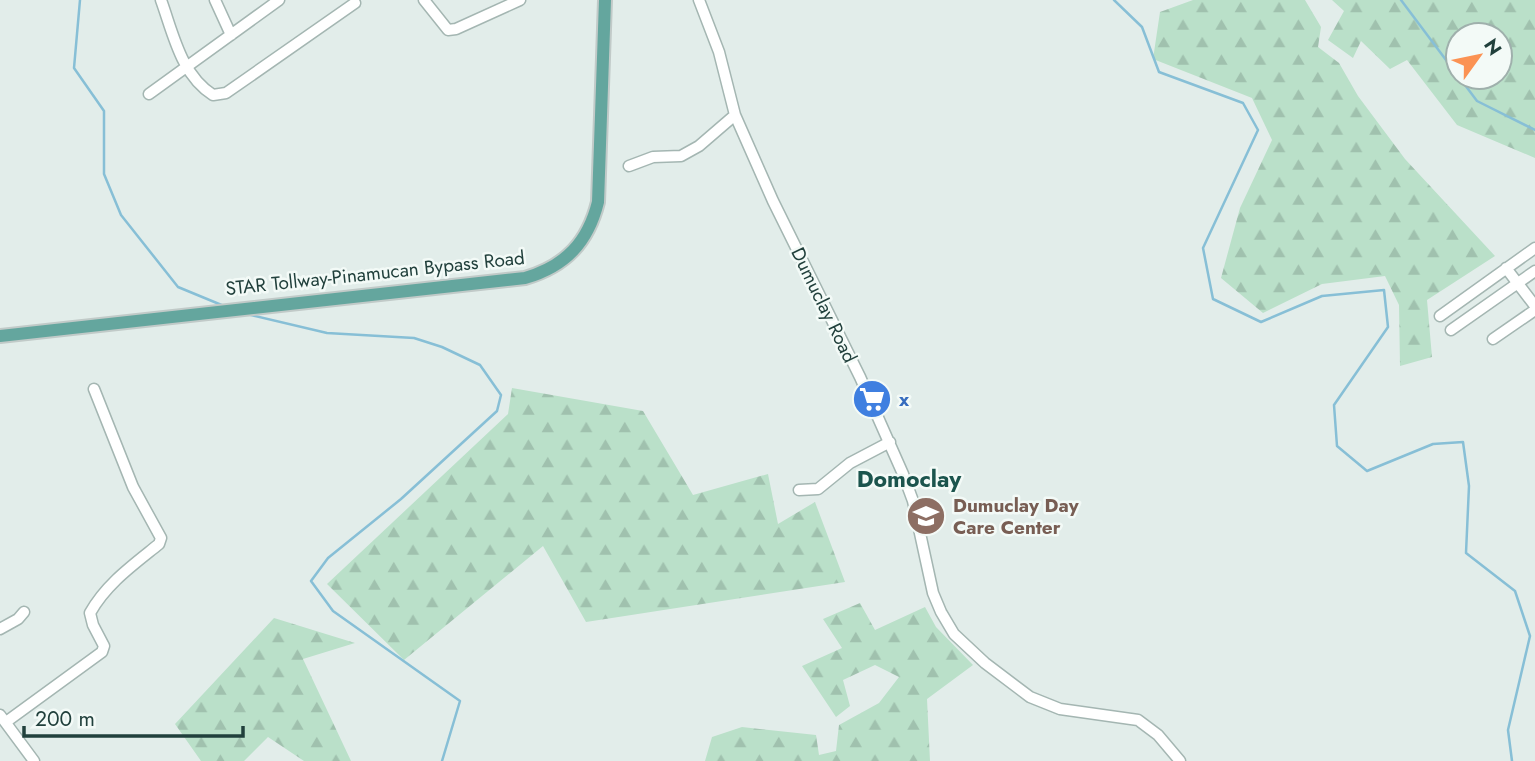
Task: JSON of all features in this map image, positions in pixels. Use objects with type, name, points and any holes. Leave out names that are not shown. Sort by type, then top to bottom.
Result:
[{"type":"main road","name":"STAR Tollway-Pinamucan Bypass Road","points":[[0,336],[525,278],[547,271],[565,260],[582,242],[598,202],[606,0]]},
{"type":"street","points":[[161,0],[185,66],[202,88],[213,94],[226,93],[356,4]]},
{"type":"street","points":[[215,0],[231,36]]},
{"type":"street","points":[[149,94],[279,0]]},
{"type":"street","points":[[424,0],[448,30],[456,29],[520,0]]},
{"type":"street","name":"Dumuclay Road","points":[[699,0],[723,65],[735,115],[773,201],[890,442],[912,501],[933,593],[954,634],[985,663],[1030,697],[1060,709],[1138,720],[1158,734],[1180,761]]},
{"type":"street","points":[[629,166],[653,157],[681,156],[699,146],[735,115]]},
{"type":"street","points":[[1440,316],[1535,248]]},
{"type":"street","points":[[1493,339],[1535,308],[1519,282],[1506,268]]},
{"type":"street","points":[[1451,330],[1535,271]]},
{"type":"street","points":[[34,761],[3,718],[102,652],[104,646],[90,613],[97,600],[120,576],[159,544],[161,538],[133,486],[94,388]]},
{"type":"street","points":[[799,490],[818,489],[850,463],[890,442]]},
{"type":"street","points":[[0,629],[18,619],[24,611]]},
{"type":"green space","points":[[1193,0],[1305,0],[1321,27],[1318,47],[1339,63],[1358,96],[1405,159],[1495,256],[1427,300],[1432,357],[1400,366],[1399,305],[1385,276],[1322,284],[1263,313],[1221,278],[1240,208],[1272,140],[1252,98],[1153,59],[1160,12]]},
{"type":"green space","points":[[1332,0],[1535,0],[1535,158],[1457,125],[1407,60],[1390,69],[1361,41],[1353,58],[1328,40],[1344,11]]},
{"type":"green space","points":[[512,388],[643,411],[693,495],[768,474],[778,524],[815,502],[845,582],[586,622],[543,546],[404,660],[327,584],[508,414]]},
{"type":"green space","points":[[860,603],[875,630],[925,607],[936,627],[973,665],[927,699],[930,761],[705,761],[712,737],[742,727],[816,735],[819,755],[836,751],[839,725],[879,703],[899,677],[875,665],[843,680],[850,706],[836,717],[802,666],[842,648],[823,619]]},
{"type":"green space","points":[[274,618],[355,643],[303,659],[351,761],[304,761],[268,737],[244,761],[201,761],[175,724]]},
{"type":"waterway","points":[[80,0],[74,68],[104,111],[104,174],[121,215],[178,287],[224,306]]},
{"type":"waterway","points":[[1114,0],[1142,27],[1159,72],[1243,103],[1258,130],[1203,248],[1213,299],[1261,322],[1322,296],[1384,290],[1388,327],[1334,405],[1337,446],[1367,471],[1433,444],[1463,442],[1469,486],[1466,553],[1515,591],[1530,636],[1508,730],[1512,761]]},
{"type":"waterway","points":[[1401,0],[1444,57]]},
{"type":"waterway","points":[[1470,91],[1477,101],[1535,130]]},
{"type":"waterway","points":[[247,314],[327,333],[414,338],[442,347],[480,365],[501,395],[497,411],[401,499],[328,558],[311,581],[333,611],[460,701],[442,761]]},
{"type":"place","name":"x","points":[[872,399]]},
{"type":"place","name":"Dumuclay Day Care Center","points":[[926,516]]},
{"type":"district","name":"Domoclay","points":[[909,479]]}]
